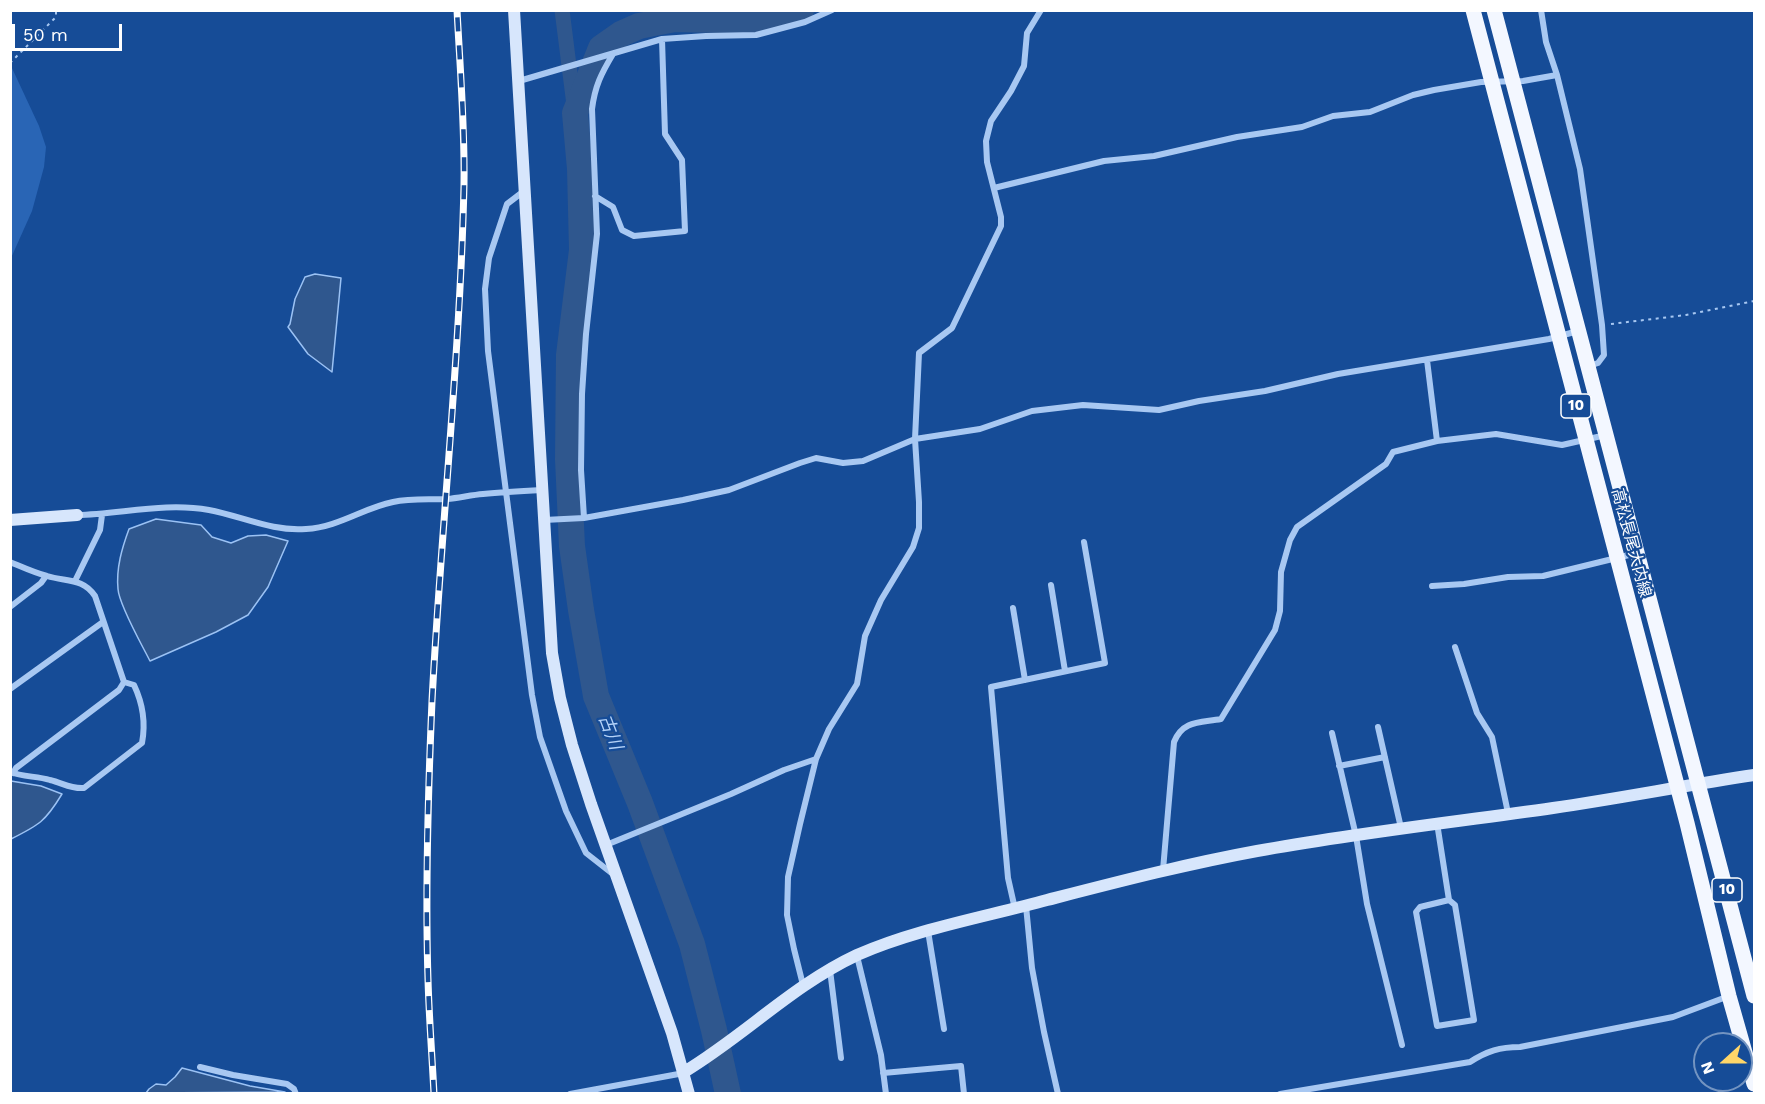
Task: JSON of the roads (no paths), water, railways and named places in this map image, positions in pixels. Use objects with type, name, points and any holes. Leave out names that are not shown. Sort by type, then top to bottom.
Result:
[{"type":"main road","name":"高松長尾大内線","points":[[1473,10],[1730,996],[1755,1084]]},
{"type":"main road","name":"高松長尾大内線","points":[[1494,10],[1755,996]]},
{"type":"street","points":[[514,10],[552,653],[572,745],[672,1033],[689,1094]]},
{"type":"street","points":[[519,81],[662,39],[756,35],[806,22],[832,10]]},
{"type":"street","points":[[803,985],[788,915],[789,877],[800,824],[816,759],[829,729],[857,684],[865,636],[882,600],[913,547],[919,528],[915,439],[919,353],[952,328],[1001,226],[1001,217],[987,162],[986,141],[991,120],[1011,91],[1024,66],[1027,33],[1041,10]]},
{"type":"street","points":[[1541,10],[1546,42],[1557,75],[1580,169],[1602,325],[1604,355],[1598,363],[1588,366]]},
{"type":"street","points":[[595,196],[613,207],[622,230],[633,236],[685,231],[682,160],[665,134],[662,39]]},
{"type":"street","points":[[582,518],[582,394],[597,234],[592,109],[595,89],[610,55]]},
{"type":"street","points":[[994,188],[1091,164],[1154,156],[1237,137],[1302,127],[1333,116],[1370,112],[1413,95],[1481,82],[1513,81],[1557,75]]},
{"type":"street","points":[[525,190],[507,204],[489,258],[484,289],[488,351],[532,694],[540,737],[566,811],[586,853],[617,877]]},
{"type":"street","points":[[544,520],[582,518],[729,490],[816,458],[843,463],[862,461],[915,439],[980,429],[1032,411],[1083,405],[1159,410],[1199,401],[1265,391],[1338,374],[1558,337],[1579,331]]},
{"type":"street","points":[[1427,360],[1437,441]]},
{"type":"street","points":[[1163,870],[1174,742],[1179,731],[1187,725],[1221,718],[1275,630],[1280,611],[1281,572],[1290,540],[1297,527],[1386,464],[1393,452],[1437,441],[1496,434],[1555,444],[1568,444],[1606,435]]},
{"type":"street","points":[[10,520],[102,515],[142,508],[200,509],[274,527],[304,530],[336,524],[390,502],[542,490]]},
{"type":"street","points":[[75,581],[100,530],[102,515]]},
{"type":"street","points":[[1059,1094],[1044,1032],[1021,907],[1008,878],[991,687],[1105,663],[1084,542]]},
{"type":"street","points":[[1432,586],[1464,584],[1491,578],[1543,576],[1638,553]]},
{"type":"street","points":[[10,562],[46,576],[75,581],[89,587],[95,596],[124,682]]},
{"type":"street","points":[[10,607],[41,583],[46,576]]},
{"type":"street","points":[[1051,585],[1065,671]]},
{"type":"street","points":[[1013,608],[1025,680]]},
{"type":"street","points":[[10,689],[103,622]]},
{"type":"street","points":[[1455,647],[1477,713],[1492,738],[1508,813]]},
{"type":"street","points":[[124,682],[134,685],[142,700],[145,728],[142,743],[84,788],[74,789],[49,779],[12,773],[119,690],[124,682]]},
{"type":"street","points":[[1378,727],[1401,829]]},
{"type":"street","points":[[1332,733],[1356,836],[1367,904],[1402,1046]]},
{"type":"street","points":[[1339,766],[1384,757]]},
{"type":"street","points":[[606,845],[784,770],[816,759]]},
{"type":"street","points":[[570,1094],[684,1072],[708,1058],[803,985],[830,969],[888,943],[928,931],[1163,870],[1259,851],[1437,823],[1552,808],[1755,775]]},
{"type":"street","points":[[1437,823],[1449,900],[1455,905],[1474,1020],[1437,1026],[1416,912],[1420,907],[1449,900]]},
{"type":"street","points":[[928,931],[944,1029]]},
{"type":"street","points":[[857,956],[881,1055],[886,1094]]},
{"type":"street","points":[[830,969],[841,1058]]},
{"type":"street","points":[[1280,1094],[1470,1062],[1484,1053],[1505,1047],[1520,1047],[1672,1017],[1730,996]]},
{"type":"street","points":[[200,1066],[233,1075],[287,1084],[294,1089],[296,1094]]},
{"type":"street","points":[[883,1073],[961,1066],[964,1094]]},
{"type":"waterway","points":[[562,10],[575,113]]},
{"type":"waterway","name":"古川","points":[[728,1094],[692,944],[640,803],[596,696],[581,610],[572,546],[568,459],[569,355],[582,250],[580,169],[575,113],[601,48],[621,34],[639,26],[675,19],[755,21],[801,10]]},
{"type":"railway","points":[[434,1094],[428,979],[427,840],[432,701],[462,249],[464,141],[457,10]]}]
